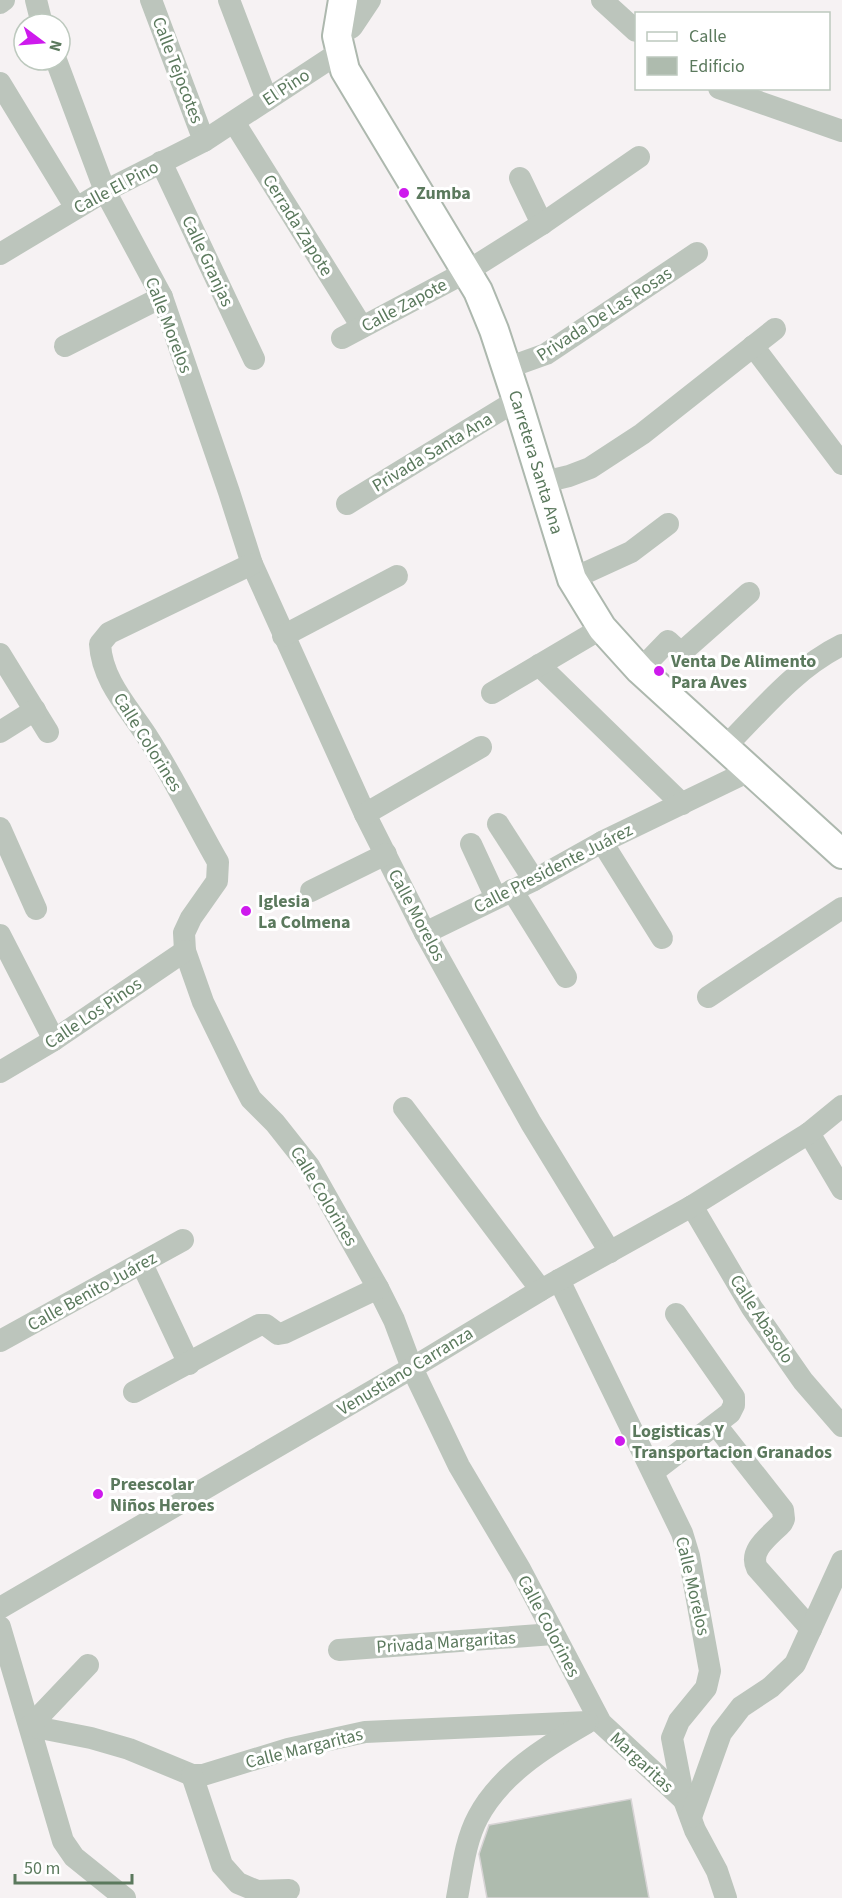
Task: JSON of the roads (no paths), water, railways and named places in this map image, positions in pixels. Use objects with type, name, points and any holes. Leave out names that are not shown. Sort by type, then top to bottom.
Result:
[{"type":"main road","points":[[338,44],[344,0]]},
{"type":"main road","name":"Carretera Santa Ana","points":[[338,44],[345,70],[478,291],[507,368],[572,579],[602,628],[640,670],[842,854]]},
{"type":"street","points":[[0,3],[4,0]]},
{"type":"street","name":"Calle Tejocotes","points":[[151,0],[204,141]]},
{"type":"street","points":[[230,0],[267,99]]},
{"type":"street","name":"El Pino","points":[[234,122],[338,44],[370,0]]},
{"type":"street","points":[[615,5],[635,31]]},
{"type":"street","name":"Calle Morelos","points":[[60,72],[105,191],[162,297],[252,564],[364,814],[425,933],[531,1124],[610,1252]]},
{"type":"street","points":[[0,83],[76,208]]},
{"type":"street","points":[[725,90],[842,130]]},
{"type":"street","name":"Calle El Pino","points":[[0,254],[105,191],[204,141],[234,122]]},
{"type":"street","name":"Cerrada Zapote","points":[[234,122],[362,327]]},
{"type":"street","name":"Calle Zapote","points":[[342,338],[466,272],[542,224],[639,157]]},
{"type":"street","name":"Calle Granjas","points":[[162,162],[254,359]]},
{"type":"street","points":[[520,178],[542,224]]},
{"type":"street","name":"Privada De Las Rosas","points":[[507,368],[546,354],[697,253]]},
{"type":"street","points":[[65,346],[162,297]]},
{"type":"street","points":[[544,482],[590,468],[642,434],[775,329]]},
{"type":"street","points":[[753,346],[842,464]]},
{"type":"street","name":"Privada Santa Ana","points":[[347,504],[517,400]]},
{"type":"street","points":[[572,579],[631,552],[668,524]]},
{"type":"street","name":"Calle Colorines","points":[[252,564],[109,633],[100,644],[101,660],[109,680],[151,741],[218,862],[217,881],[191,918],[184,933],[185,951],[203,1002],[251,1099],[309,1166],[378,1288],[394,1320],[412,1368],[459,1466],[520,1569],[595,1723]]},
{"type":"street","points":[[283,636],[397,576]]},
{"type":"street","points":[[640,670],[668,641],[681,653],[749,593]]},
{"type":"street","points":[[492,693],[602,628]]},
{"type":"street","points":[[724,748],[797,675],[842,645]]},
{"type":"street","points":[[0,654],[48,732]]},
{"type":"street","points":[[539,666],[682,804]]},
{"type":"street","points":[[0,732],[34,710]]},
{"type":"street","points":[[364,814],[481,747]]},
{"type":"street","name":"Calle Presidente Juárez","points":[[425,933],[534,880],[602,842],[749,771]]},
{"type":"street","points":[[498,824],[534,880]]},
{"type":"street","points":[[0,828],[36,909]]},
{"type":"street","points":[[602,842],[662,938]]},
{"type":"street","points":[[471,844],[504,894],[566,977]]},
{"type":"street","points":[[311,891],[386,854]]},
{"type":"street","points":[[708,997],[842,908]]},
{"type":"street","points":[[0,935],[54,1040]]},
{"type":"street","name":"Calle Los Pinos","points":[[0,1071],[54,1040],[185,951]]},
{"type":"street","name":"Venustiano Carranza","points":[[0,1608],[550,1285],[692,1206],[809,1133],[842,1106]]},
{"type":"street","name":"Calle Morelos","points":[[404,1108],[550,1285],[653,1472],[682,1533],[689,1556],[710,1671],[706,1688],[674,1729],[674,1748],[687,1808],[695,1830],[717,1871],[726,1898]]},
{"type":"street","points":[[809,1133],[842,1189]]},
{"type":"street","name":"Calle Abasolo","points":[[692,1206],[752,1308],[803,1380],[842,1426]]},
{"type":"street","name":"Calle Benito Juárez","points":[[0,1341],[183,1240]]},
{"type":"street","points":[[142,1264],[189,1364]]},
{"type":"street","points":[[134,1392],[259,1325],[266,1325],[278,1334],[284,1333],[378,1288]]},
{"type":"street","points":[[653,1472],[724,1417],[734,1397],[676,1314]]},
{"type":"street","points":[[724,1417],[783,1510],[782,1523],[755,1551],[756,1568],[811,1629]]},
{"type":"street","points":[[687,1808],[721,1732],[741,1707],[771,1687],[795,1664],[842,1562]]},
{"type":"street","points":[[0,1627],[63,1841],[74,1857],[125,1898]]},
{"type":"street","name":"Privada Margaritas","points":[[339,1650],[553,1634]]},
{"type":"street","points":[[30,1726],[88,1665]]},
{"type":"street","points":[[457,1898],[470,1838],[477,1818],[499,1788],[527,1762],[554,1742],[595,1723]]},
{"type":"street","name":"Margaritas","points":[[595,1723],[687,1808]]},
{"type":"street","name":"Calle Margaritas","points":[[192,1775],[203,1775],[288,1749],[365,1732],[595,1723]]},
{"type":"street","points":[[30,1726],[91,1738],[129,1749],[192,1775],[222,1865],[238,1883],[257,1891],[289,1890]]},
{"type":"place","name":"Zumba","points":[[404,193]]},
{"type":"place","name":"Venta De Alimento Para Aves","points":[[659,671]]},
{"type":"place","name":"Iglesia La Colmena","points":[[246,911]]},
{"type":"place","name":"Logisticas Y Transportacion Granados","points":[[620,1441]]},
{"type":"place","name":"Preescolar Niños Heroes","points":[[98,1494]]}]
